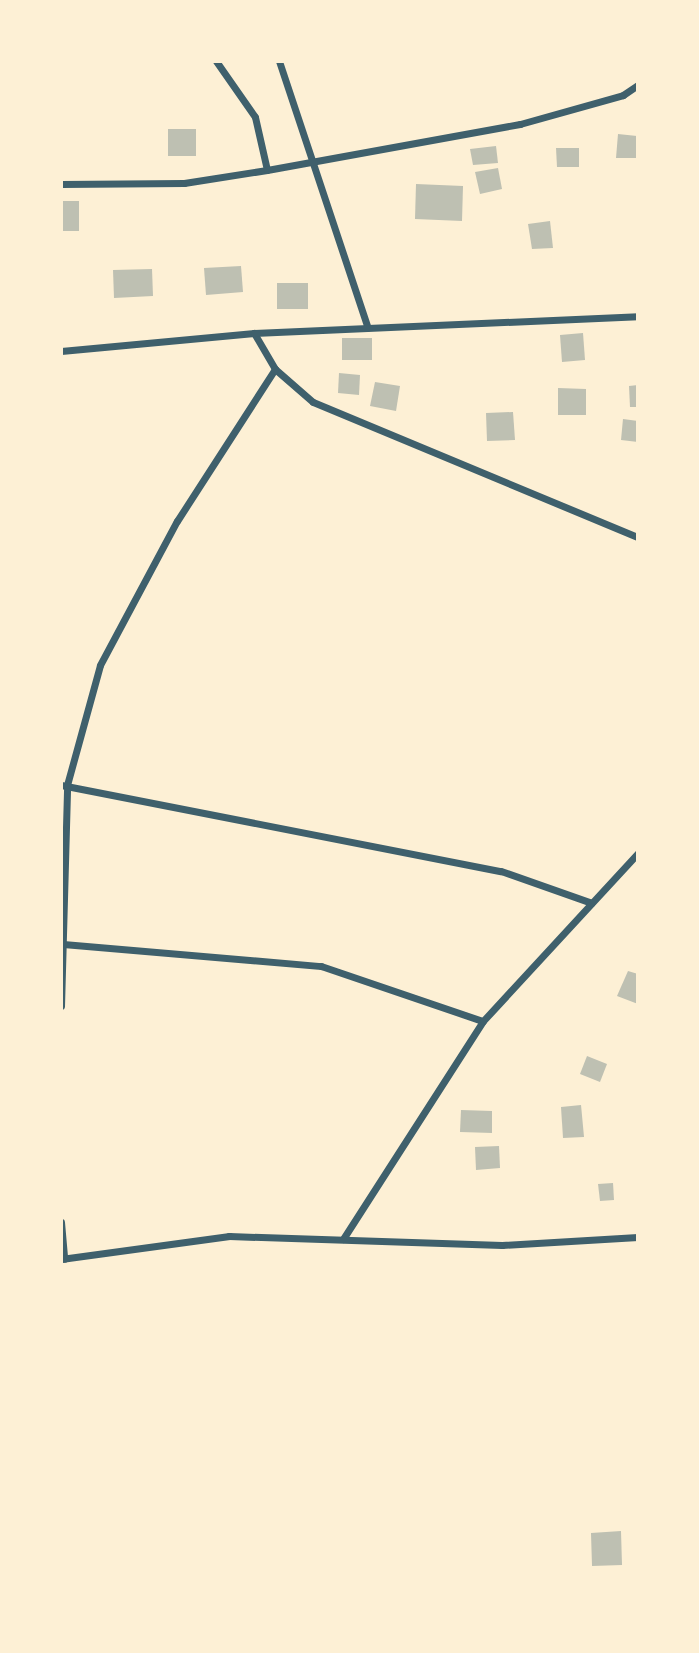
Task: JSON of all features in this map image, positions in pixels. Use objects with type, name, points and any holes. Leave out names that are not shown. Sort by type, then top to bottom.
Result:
[{"type":"street","points":[[215,61],[255,117],[267,170]]},
{"type":"street","points":[[279,61],[368,328]]},
{"type":"street","points":[[61,184],[184,183],[267,170],[520,124],[623,95],[638,85]]},
{"type":"street","points":[[61,351],[254,333],[638,316]]},
{"type":"street","points":[[254,333],[275,369],[313,402],[638,537]]},
{"type":"street","points":[[61,1006],[64,785],[100,665],[177,521],[275,369]]},
{"type":"street","points":[[64,785],[501,871],[592,903]]},
{"type":"street","points":[[343,1239],[483,1021],[638,853]]},
{"type":"street","points":[[63,944],[321,966],[483,1021]]},
{"type":"street","points":[[61,1222],[63,1259],[229,1236],[502,1245],[638,1237]]},
{"type":"building","points":[[168,129],[196,129],[196,156],[168,156]]},
{"type":"building","points":[[618,134],[637,136],[636,158],[616,158]]},
{"type":"building","points":[[496,146],[498,163],[473,165],[470,149]]},
{"type":"building","points":[[556,148],[579,148],[579,167],[557,167]]},
{"type":"building","points":[[498,168],[502,189],[480,194],[475,172]]},
{"type":"building","points":[[416,184],[463,186],[462,221],[415,219]]},
{"type":"building","points":[[61,201],[79,201],[79,231],[61,231]]},
{"type":"building","points":[[550,221],[553,248],[532,249],[528,224]]},
{"type":"building","points":[[241,266],[243,292],[206,295],[204,268]]},
{"type":"building","points":[[152,269],[153,296],[114,298],[113,270]]},
{"type":"building","points":[[277,283],[308,283],[308,309],[277,309]]},
{"type":"building","points":[[583,333],[585,360],[562,362],[560,335]]},
{"type":"building","points":[[342,338],[372,338],[372,360],[342,360]]},
{"type":"building","points":[[339,373],[360,375],[359,395],[338,393]]},
{"type":"building","points":[[375,382],[400,386],[396,411],[370,406]]},
{"type":"building","points":[[638,385],[638,407],[630,407],[629,386]]},
{"type":"building","points":[[558,388],[586,389],[586,415],[558,415]]},
{"type":"building","points":[[513,412],[515,440],[487,441],[486,413]]},
{"type":"building","points":[[623,419],[638,421],[638,442],[621,440]]},
{"type":"building","points":[[628,971],[638,974],[638,1004],[617,996]]},
{"type":"building","points":[[587,1056],[607,1064],[600,1082],[580,1074]]},
{"type":"building","points":[[581,1105],[584,1137],[563,1138],[561,1107]]},
{"type":"building","points":[[461,1110],[492,1111],[492,1133],[460,1132]]},
{"type":"building","points":[[499,1146],[500,1168],[476,1170],[475,1147]]},
{"type":"building","points":[[613,1183],[614,1200],[600,1201],[598,1184]]},
{"type":"building","points":[[621,1531],[622,1565],[592,1566],[591,1533]]}]
